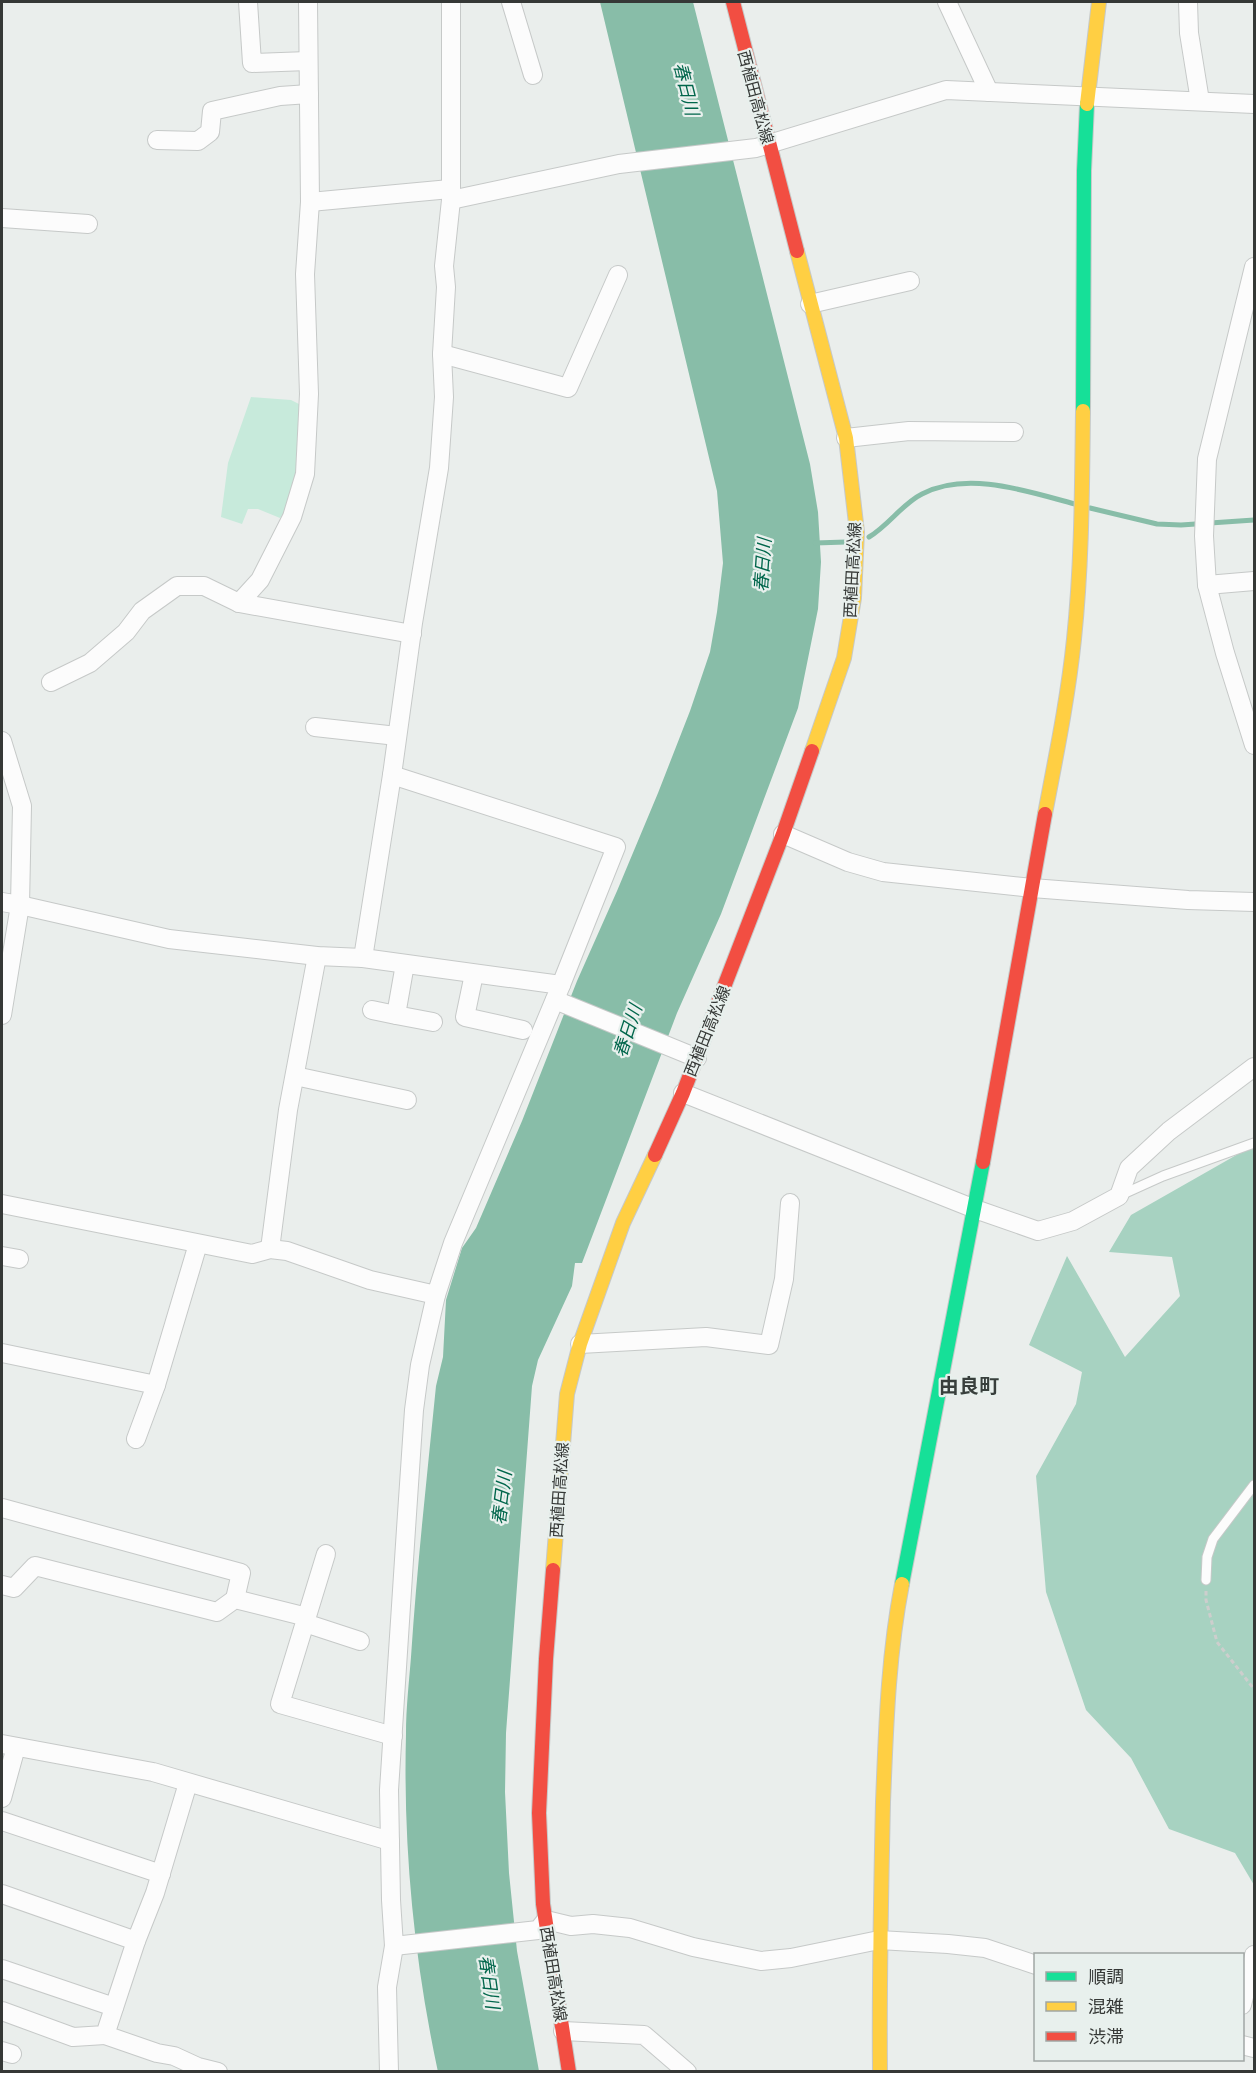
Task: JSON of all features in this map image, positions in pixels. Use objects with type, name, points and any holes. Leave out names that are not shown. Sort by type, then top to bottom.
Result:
[{"type":"main road","name":"西植田高松線","points":[[569,2072],[543,1904],[539,1813],[546,1659],[567,1394],[580,1344],[623,1223],[683,1093],[783,834],[844,658],[854,598],[857,532],[846,438],[810,304],[763,147],[732,2]]},
{"type":"main road","points":[[880,2072],[879,1940],[891,1649],[975,1209],[1065,704],[1074,638],[1082,518],[1084,171],[1087,97],[1099,2]]},
{"type":"street","points":[[248,2],[252,63],[308,61]]},
{"type":"street","points":[[239,603],[260,580],[292,517],[305,474],[309,394],[305,274],[310,202],[308,2]]},
{"type":"street","points":[[363,958],[412,634],[440,468],[444,397],[442,354],[446,287],[444,266],[450,195],[451,2]]},
{"type":"street","points":[[511,2],[533,75]]},
{"type":"street","points":[[947,2],[989,92]]},
{"type":"street","points":[[1188,2],[1189,33],[1200,101]]},
{"type":"street","points":[[310,202],[450,195],[619,164],[763,147],[946,90],[1254,104]]},
{"type":"street","points":[[157,140],[198,141],[210,132],[212,111],[280,96],[309,94]]},
{"type":"street","points":[[2,219],[87,224]]},
{"type":"street","points":[[1254,267],[1207,459],[1204,536],[1208,585],[1225,653],[1254,745]]},
{"type":"street","points":[[442,354],[568,388],[618,275]]},
{"type":"street","points":[[810,304],[910,281]]},
{"type":"street","points":[[846,438],[909,431],[1014,432]]},
{"type":"street","points":[[1208,585],[1254,581]]},
{"type":"street","points":[[51,682],[90,663],[126,632],[142,611],[177,586],[204,586],[239,603],[412,634]]},
{"type":"street","points":[[315,727],[398,736]]},
{"type":"street","points":[[2,741],[22,806],[20,905],[2,1015]]},
{"type":"street","points":[[389,2072],[387,1987],[400,1946],[390,1841],[389,1790],[414,1410],[420,1365],[436,1295],[453,1243],[616,848],[392,775]]},
{"type":"street","points":[[783,834],[848,862],[883,872],[1032,888],[1188,900],[1254,902]]},
{"type":"street","points":[[2,902],[169,939],[317,956],[363,958],[474,974],[558,993],[697,1058]]},
{"type":"street","points":[[270,1249],[288,1110],[317,956]]},
{"type":"street","points":[[396,1015],[405,964]]},
{"type":"street","points":[[474,974],[465,1017],[523,1030]]},
{"type":"street","points":[[372,1010],[433,1022]]},
{"type":"street","points":[[683,1093],[975,1209],[1038,1231],[1073,1221],[1119,1196],[1129,1168],[1169,1131],[1254,1067]]},
{"type":"street","points":[[294,1076],[407,1100]]},
{"type":"street","points":[[580,1344],[706,1337],[769,1345],[784,1279],[790,1203]]},
{"type":"street","points":[[2,1204],[252,1254],[270,1249],[286,1251],[370,1280],[436,1295]]},
{"type":"street","points":[[136,1440],[156,1385],[198,1244]]},
{"type":"street","points":[[2,1353],[156,1385]]},
{"type":"street","points":[[2,1508],[241,1573],[235,1599],[217,1612],[35,1566],[14,1588],[2,1585]]},
{"type":"street","points":[[326,1554],[280,1704],[393,1736]]},
{"type":"street","points":[[235,1599],[306,1620],[360,1641]]},
{"type":"street","points":[[2,1798],[9,1745],[153,1772],[390,1841]]},
{"type":"street","points":[[105,2035],[161,1874],[188,1783]]},
{"type":"street","points":[[2,1821],[161,1874]]},
{"type":"street","points":[[2,1894],[136,1941]]},
{"type":"street","points":[[400,1946],[538,1930],[546,1920],[571,1926],[593,1924],[630,1928],[693,1947],[761,1961],[802,1956],[879,1940],[985,1948],[1034,1965]]},
{"type":"street","points":[[1244,1997],[1254,1955]]},
{"type":"street","points":[[2,1969],[114,2007]]},
{"type":"street","points":[[2,2012],[73,2037],[105,2035],[218,2072]]},
{"type":"street","points":[[563,2031],[644,2034],[687,2072]]},
{"type":"lane","points":[[1119,1196],[1164,1176],[1254,1143]]},
{"type":"lane","points":[[1206,1580],[1207,1557],[1213,1539],[1254,1485]]},
{"type":"path","points":[[1206,1580],[1206,1600],[1217,1642],[1254,1689]]},
{"type":"shaded area","points":[[251,397],[291,400],[303,406],[301,472],[293,501],[280,518],[258,509],[248,509],[242,524],[221,517],[228,463]]},
{"type":"shaded area","points":[[1254,1145],[1254,1885],[1235,1853],[1169,1829],[1131,1758],[1086,1710],[1046,1592],[1036,1476],[1076,1404],[1082,1372],[1029,1345],[1067,1256],[1125,1357],[1180,1296],[1172,1257],[1109,1252],[1131,1215]]},
{"type":"water","name":"春日川","points":[[600,2],[693,2],[810,464],[818,512],[821,562],[818,609],[798,708],[721,914],[677,1013],[582,1263],[575,1263],[572,1286],[538,1360],[532,1386],[506,1733],[505,1792],[509,1873],[517,1951],[539,2071],[438,2072],[422,1988],[408,1861],[406,1715],[436,1386],[443,1357],[446,1300],[462,1248],[476,1228],[522,1121],[577,981],[617,891],[690,711],[710,652],[723,563],[717,491]]},
{"type":"waterway","points":[[869,537],[915,498],[940,487],[978,483],[998,485],[1075,504]]},
{"type":"waterway","points":[[1090,508],[1157,524],[1181,525],[1254,520]]},
{"type":"waterway","points":[[815,543],[846,542]]},
{"type":"traffic: fast","points":[[1083,411],[1084,171],[1087,104]]},
{"type":"traffic: fast","points":[[902,1584],[983,1162]]},
{"type":"traffic: slow","points":[[1087,104],[1099,2]]},
{"type":"traffic: slow","points":[[797,251],[846,438],[857,532],[854,598],[844,658],[812,751]]},
{"type":"traffic: slow","points":[[1045,814],[1065,705],[1077,610],[1083,411]]},
{"type":"traffic: slow","points":[[553,1570],[567,1394],[580,1344],[623,1223],[655,1155]]},
{"type":"traffic: slow","points":[[880,2072],[885,1747],[888,1693],[902,1584]]},
{"type":"traffic: jam","points":[[733,2],[797,251]]},
{"type":"traffic: jam","points":[[655,1155],[683,1093],[783,834],[812,751]]},
{"type":"traffic: jam","points":[[983,1162],[1045,814]]},
{"type":"traffic: jam","points":[[553,1570],[546,1659],[539,1813],[543,1904],[569,2072]]},
{"type":"district","name":"由良町","points":[[969,1386]]}]
